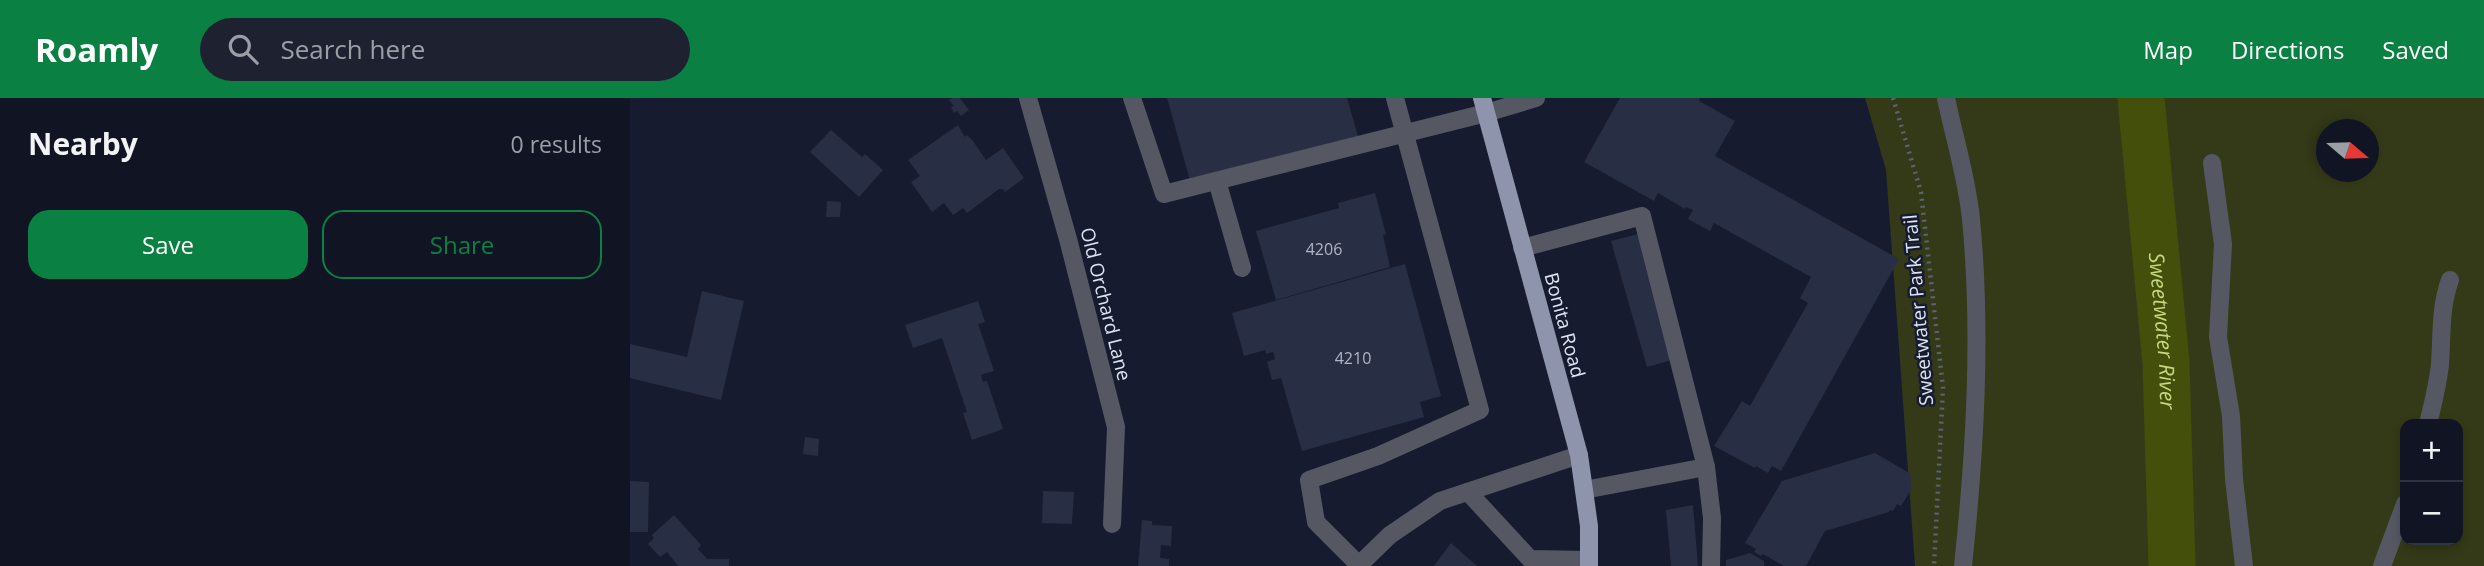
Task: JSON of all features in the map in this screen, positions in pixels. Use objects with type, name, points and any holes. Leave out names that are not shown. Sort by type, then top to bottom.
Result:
[{"type":"main road","name":"Bonita Road","points":[[1484,106],[1579,454],[1589,526],[1589,563]]},
{"type":"street","name":"Old Orchard Lane","points":[[1028,98],[1068,239],[1116,427],[1112,524]]},
{"type":"street","points":[[1132,98],[1164,194],[1405,133],[1484,106],[1535,98]]},
{"type":"street","points":[[1395,98],[1480,410],[1378,456],[1309,480],[1316,522],[1359,565],[1390,534],[1440,501],[1579,454]]},
{"type":"street","points":[[1946,98],[1971,217],[1976,324],[1973,477],[1963,566]]},
{"type":"street","points":[[2212,163],[2223,244],[2218,337],[2231,416],[2234,479],[2244,566]]},
{"type":"street","points":[[1217,181],[1242,268]]},
{"type":"street","points":[[1522,248],[1643,216],[1706,467],[1712,518],[1711,566]]},
{"type":"street","points":[[2429,419],[2440,367],[2444,298],[2450,280]]},
{"type":"street","points":[[1584,490],[1706,467]]},
{"type":"street","points":[[1468,492],[1530,559],[1589,563]]},
{"type":"street","points":[[2382,566],[2400,517]]},
{"type":"path","name":"Sweetwater Park Trail","points":[[1894,98],[1921,192],[1943,388],[1934,566]]},
{"type":"green space","points":[[1865,98],[2484,98],[2484,566],[1915,566],[1886,170]]},
{"type":"building","points":[[960,98],[969,110],[961,116],[957,111],[954,113],[951,107],[954,106],[949,100]]},
{"type":"building","points":[[1167,98],[1347,98],[1358,136],[1191,184]]},
{"type":"building","points":[[1620,98],[1700,98],[1699,101],[1735,121],[1715,156],[1899,259],[1781,471],[1772,466],[1768,473],[1714,446],[1742,401],[1750,406],[1808,303],[1800,298],[1811,277],[1714,223],[1710,231],[1688,219],[1693,210],[1686,207],[1685,209],[1658,193],[1654,201],[1584,162]]},
{"type":"building","points":[[958,125],[986,160],[1003,148],[1024,178],[1005,192],[999,189],[967,213],[963,208],[953,215],[944,203],[932,212],[911,182],[920,176],[908,160]]},
{"type":"building","points":[[831,130],[862,157],[865,154],[883,170],[859,197],[810,152]]},
{"type":"building","points":[[1375,193],[1386,234],[1383,235],[1390,267],[1276,300],[1256,231],[1339,208],[1338,203]]},
{"type":"building","points":[[827,201],[841,202],[840,217],[826,217]]},
{"type":"building","points":[[1638,234],[1672,360],[1647,367],[1611,241]]},
{"type":"building","points":[[1405,264],[1441,396],[1420,402],[1424,417],[1302,451],[1281,378],[1272,380],[1267,362],[1275,359],[1273,352],[1266,354],[1265,350],[1244,356],[1232,313]]},
{"type":"building","points":[[702,291],[744,301],[721,400],[630,378],[630,344],[687,357]]},
{"type":"building","points":[[978,301],[985,322],[978,324],[994,371],[981,375],[983,382],[987,381],[1003,429],[972,440],[963,413],[967,412],[942,338],[913,348],[905,325]]},
{"type":"building","points":[[805,437],[819,439],[818,456],[803,454]]},
{"type":"building","points":[[1875,453],[1911,474],[1911,490],[1901,506],[1897,504],[1893,511],[1825,531],[1806,566],[1784,566],[1754,552],[1756,549],[1745,543],[1782,481]]},
{"type":"building","points":[[630,481],[649,482],[648,532],[630,532]]},
{"type":"building","points":[[1043,491],[1074,492],[1072,524],[1042,523]]},
{"type":"building","points":[[1693,505],[1698,566],[1671,566],[1666,510]]},
{"type":"building","points":[[674,515],[701,545],[698,549],[707,559],[729,559],[729,566],[678,566],[667,552],[660,557],[648,544],[654,538],[652,535]]},
{"type":"building","points":[[1142,520],[1152,521],[1152,525],[1172,526],[1171,546],[1161,545],[1160,558],[1169,559],[1169,566],[1138,566]]},
{"type":"building","points":[[1451,543],[1477,566],[1434,566]]},
{"type":"building","points":[[1750,553],[1764,561],[1764,566],[1726,566],[1726,560]]},
{"type":"waterway","name":"Sweetwater River","points":[[2141,98],[2166,363],[2172,566]]}]
